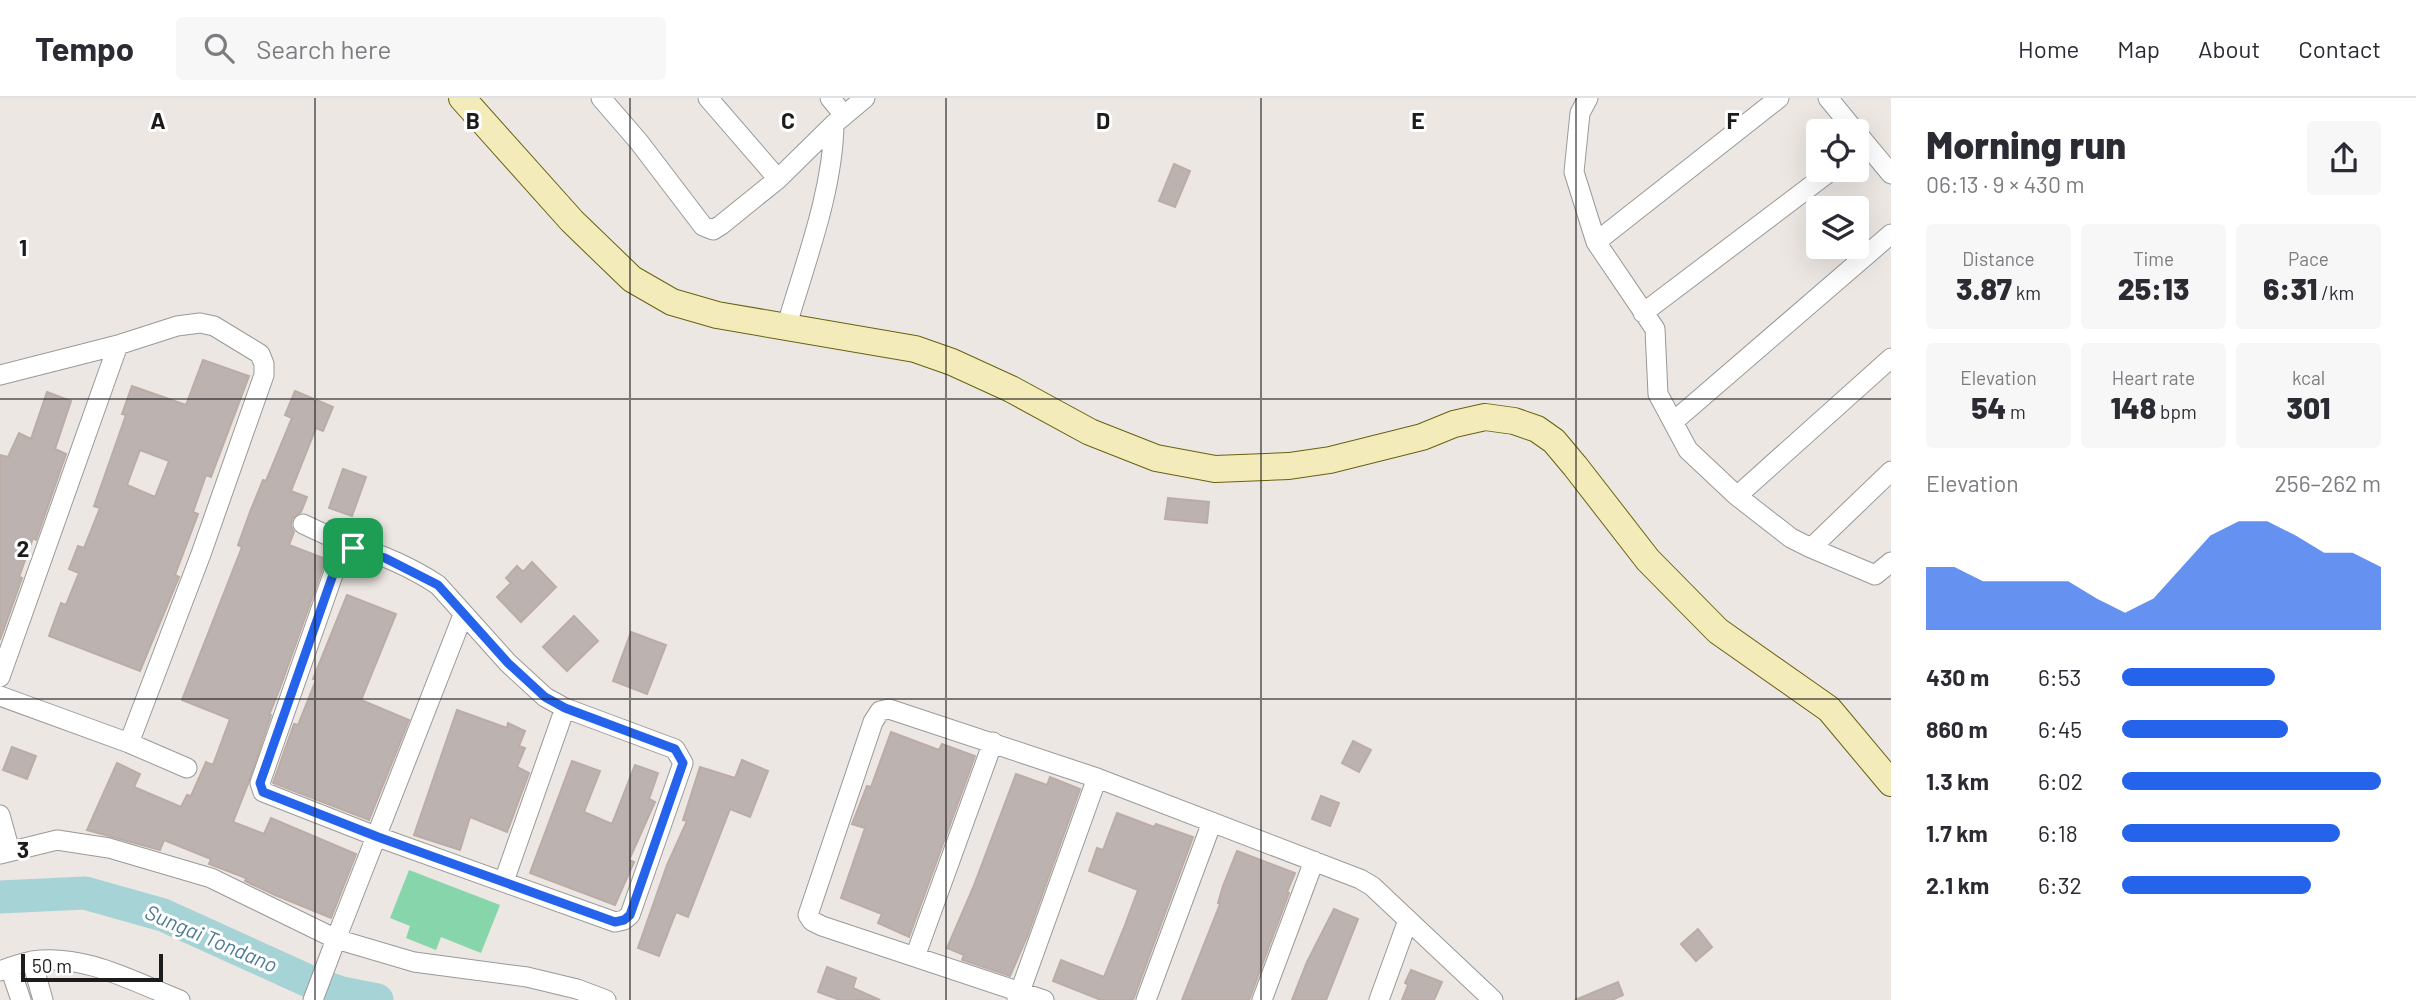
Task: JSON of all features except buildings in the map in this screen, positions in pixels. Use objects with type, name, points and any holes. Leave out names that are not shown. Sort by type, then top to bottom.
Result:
[{"type":"main road","points":[[462,98],[572,220],[632,279],[672,302],[717,315],[915,349],[952,362],[1101,436],[1156,458],[1215,468],[1289,466],[1330,460],[1422,437],[1454,424],[1485,417],[1514,421],[1537,429],[1554,442],[1575,466],[1648,560],[1718,631],[1829,709],[1891,783]]},
{"type":"street","points":[[601,98],[639,142],[702,226],[713,230],[778,179],[839,119],[865,98]]},
{"type":"street","points":[[708,98],[778,179]]},
{"type":"street","points":[[786,328],[812,244],[834,150],[839,119],[830,98]]},
{"type":"street","points":[[1588,98],[1580,113],[1574,172],[1596,242],[1655,329],[1658,394],[1688,450],[1737,496],[1791,538],[1875,575],[1891,562]]},
{"type":"street","points":[[1596,242],[1779,98]]},
{"type":"street","points":[[1828,98],[1844,119]]},
{"type":"street","points":[[1869,151],[1891,174]]},
{"type":"street","points":[[1643,313],[1816,182]]},
{"type":"street","points":[[1673,422],[1891,233]]},
{"type":"street","points":[[0,374],[118,345],[177,326],[200,323],[214,326],[260,354],[264,364],[264,374],[201,554],[129,743]]},
{"type":"street","points":[[0,677],[118,345]]},
{"type":"street","points":[[1737,496],[1891,358]]},
{"type":"street","points":[[1811,548],[1891,471]]},
{"type":"street","points":[[303,524],[334,538],[348,550]]},
{"type":"street","points":[[348,550],[367,552],[428,578],[438,585],[508,663],[545,697],[565,708],[675,749],[681,755],[683,763],[630,915],[624,920],[615,922],[378,837],[263,792],[260,787],[335,569],[341,555],[348,550]]},
{"type":"street","points":[[313,1000],[327,958],[378,837],[464,615]]},
{"type":"street","points":[[0,696],[129,743],[187,768]]},
{"type":"street","points":[[504,881],[565,708]]},
{"type":"street","points":[[1044,1000],[1019,996],[915,957],[821,926],[812,922],[808,915],[873,722],[880,711],[890,709],[1097,778],[1360,879],[1372,886],[1493,1000]]},
{"type":"street","points":[[915,957],[993,742]]},
{"type":"street","points":[[1019,996],[1097,778]]},
{"type":"street","points":[[0,815],[5,853],[57,840],[108,848],[211,878],[336,939],[414,962],[527,977],[577,989],[606,1000]]},
{"type":"street","points":[[1146,1000],[1212,822]]},
{"type":"street","points":[[1262,1000],[1314,861]]},
{"type":"street","points":[[1379,1000],[1408,920]]},
{"type":"street","points":[[21,1000],[5,969],[32,961],[62,960],[86,964],[180,1000]]},
{"type":"street","points":[[32,961],[43,1000]]},
{"type":"green space","points":[[409,870],[500,905],[481,953],[441,937],[436,950],[406,938],[410,926],[390,918]]},
{"type":"waterway","name":"Sungai Tondano","points":[[0,897],[85,893],[163,915],[313,983],[342,993],[377,1000]]},
{"type":"route","points":[[353,548],[385,558],[438,585],[508,663],[545,697],[565,708],[675,749],[681,755],[683,763],[630,915],[624,920],[615,922],[378,837],[263,792],[260,783],[335,569],[341,555],[353,548]]}]
